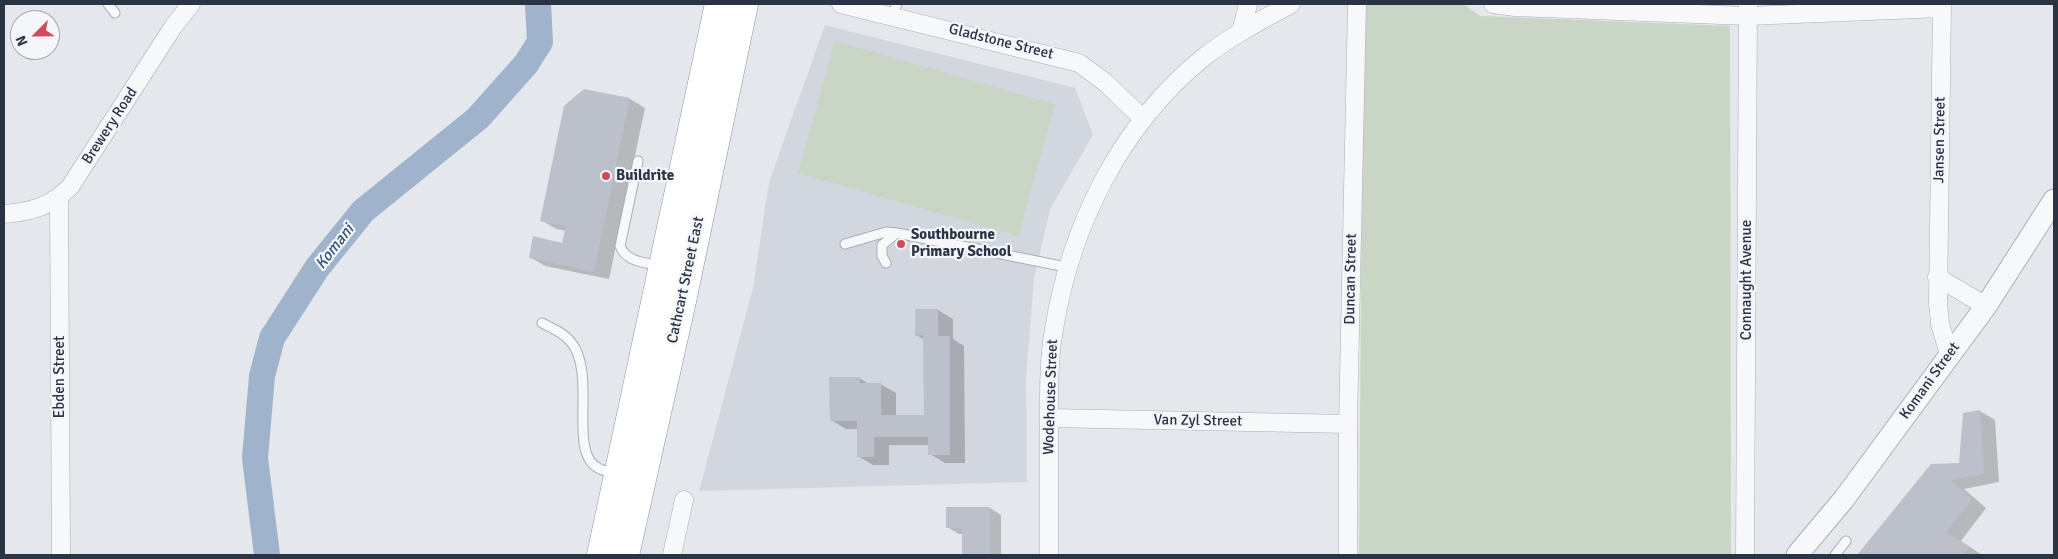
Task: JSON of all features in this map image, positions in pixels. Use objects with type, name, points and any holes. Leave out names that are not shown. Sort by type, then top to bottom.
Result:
[{"type":"highway","name":"Cathcart Street East","points":[[675,269],[719,4]]},
{"type":"highway","name":"Cathcart Street East","points":[[601,555],[630,476],[675,269],[744,4]]},
{"type":"highway","name":"Cathcart Street East","points":[[625,555],[630,476]]},
{"type":"street","name":"Brewery Road","points":[[4,214],[28,211],[49,205],[70,187],[173,28],[191,4]]},
{"type":"street","name":"Gladstone Street","points":[[841,4],[894,10],[1079,63],[1100,78],[1142,118]]},
{"type":"street","points":[[1241,32],[1248,4]]},
{"type":"street","name":"Wodehouse Street","points":[[1049,555],[1049,418],[1053,330],[1066,267],[1100,188],[1142,118],[1204,58],[1241,32],[1291,4]]},
{"type":"street","name":"Duncan Street","points":[[1348,555],[1348,424],[1357,4]]},
{"type":"street","points":[[1493,4],[1515,7],[1748,10],[1942,6]]},
{"type":"street","name":"Jansen Street","points":[[1942,6],[1937,277],[1939,315],[1949,354]]},
{"type":"street","name":"Connaught Avenue","points":[[1745,555],[1748,10]]},
{"type":"street","name":"Ebden Street","points":[[59,198],[61,555]]},
{"type":"street","name":"Komani Street","points":[[1797,555],[1844,499],[1986,306],[2054,200]]},
{"type":"street","points":[[1937,277],[1986,306]]},
{"type":"street","name":"Van Zyl Street","points":[[1049,418],[1348,424]]},
{"type":"street","points":[[672,555],[684,500]]},
{"type":"lane","points":[[108,4],[115,12]]},
{"type":"lane","points":[[638,161],[620,246],[624,254],[632,260],[675,269]]},
{"type":"lane","points":[[845,244],[886,232],[897,233],[1066,267]]},
{"type":"lane","points":[[886,263],[882,256],[882,245],[897,233]]},
{"type":"lane","points":[[542,324],[570,341],[581,358],[584,382],[582,429],[586,454],[591,462],[600,469],[630,476]]},
{"type":"lane","points":[[1835,555],[1846,541]]},
{"type":"shaded area","name":"Southbourne Primary School","points":[[825,25],[1075,88],[1093,135],[1050,209],[1034,279],[1026,378],[1027,482],[699,491],[753,288],[769,182]]},
{"type":"green space","points":[[1363,4],[1463,4],[1480,16],[1730,26],[1731,555],[1359,555]]},
{"type":"green space","points":[[835,41],[1055,104],[1018,236],[798,173]]},
{"type":"building","points":[[584,89],[630,98],[594,272],[529,258],[533,236],[562,243],[566,226],[540,221],[564,106]]},
{"type":"building","points":[[915,309],[938,309],[938,336],[950,336],[950,455],[928,455],[928,437],[874,437],[874,457],[857,457],[857,421],[830,421],[829,377],[860,377],[860,383],[881,383],[881,415],[924,415],[923,335],[915,336]]},
{"type":"building","points":[[1980,410],[1984,474],[1950,480],[1972,499],[1946,532],[1969,547],[1962,555],[1857,555],[1931,464],[1959,463],[1963,413]]},
{"type":"building","points":[[946,507],[990,507],[990,555],[962,555],[962,528],[946,528]]},
{"type":"waterway","name":"Komani","points":[[267,555],[255,458],[262,376],[272,338],[317,268],[363,211],[478,118],[526,64],[540,42],[538,4]]},
{"type":"place","name":"Buildrite","points":[[606,176]]},
{"type":"place","name":"Southbourne Primary School","points":[[901,244]]}]
